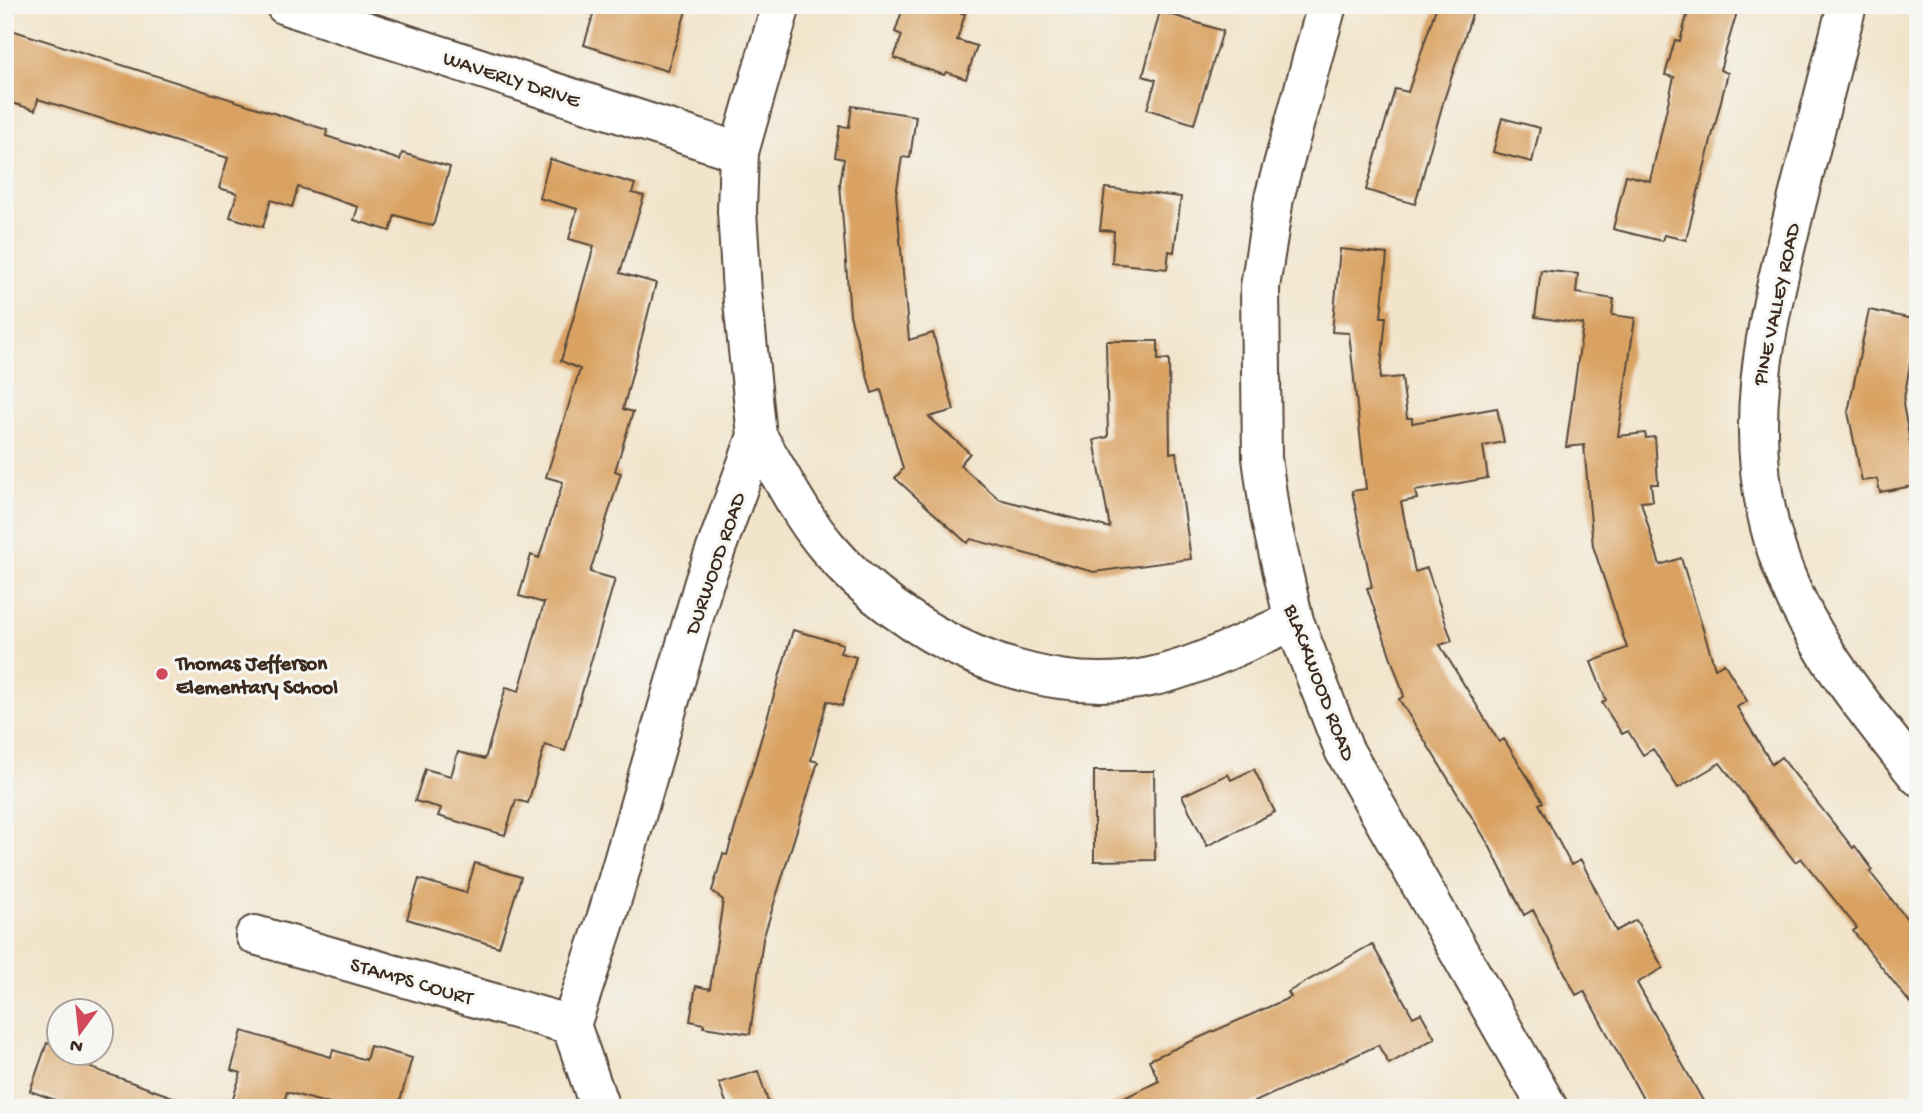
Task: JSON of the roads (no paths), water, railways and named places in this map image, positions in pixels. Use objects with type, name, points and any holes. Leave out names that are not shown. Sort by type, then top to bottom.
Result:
[{"type":"street","name":"WAVERLY DRIVE","points":[[285,5],[739,152]]},
{"type":"street","name":"DURWOOD ROAD","points":[[571,1025],[608,913],[705,582],[757,436],[742,292],[737,211],[739,152],[781,5]]},
{"type":"street","name":"BLACKWOOD ROAD","points":[[1326,5],[1277,185],[1261,287],[1262,458],[1270,516],[1294,621],[1344,750],[1535,1104]]},
{"type":"street","name":"PINE VALLEY ROAD","points":[[1847,5],[1768,320],[1756,395],[1762,478],[1776,548],[1804,616],[1837,672],[1918,776]]},
{"type":"street","points":[[757,436],[799,508],[826,546],[854,578],[929,631],[1002,664],[1062,678],[1105,681],[1148,677],[1294,621]]},
{"type":"street","name":"STAMPS COURT","points":[[255,935],[571,1025]]},
{"type":"street","points":[[571,1025],[600,1108]]},
{"type":"place","name":"Thomas Jefferson Elementary School","points":[[162,674]]}]
